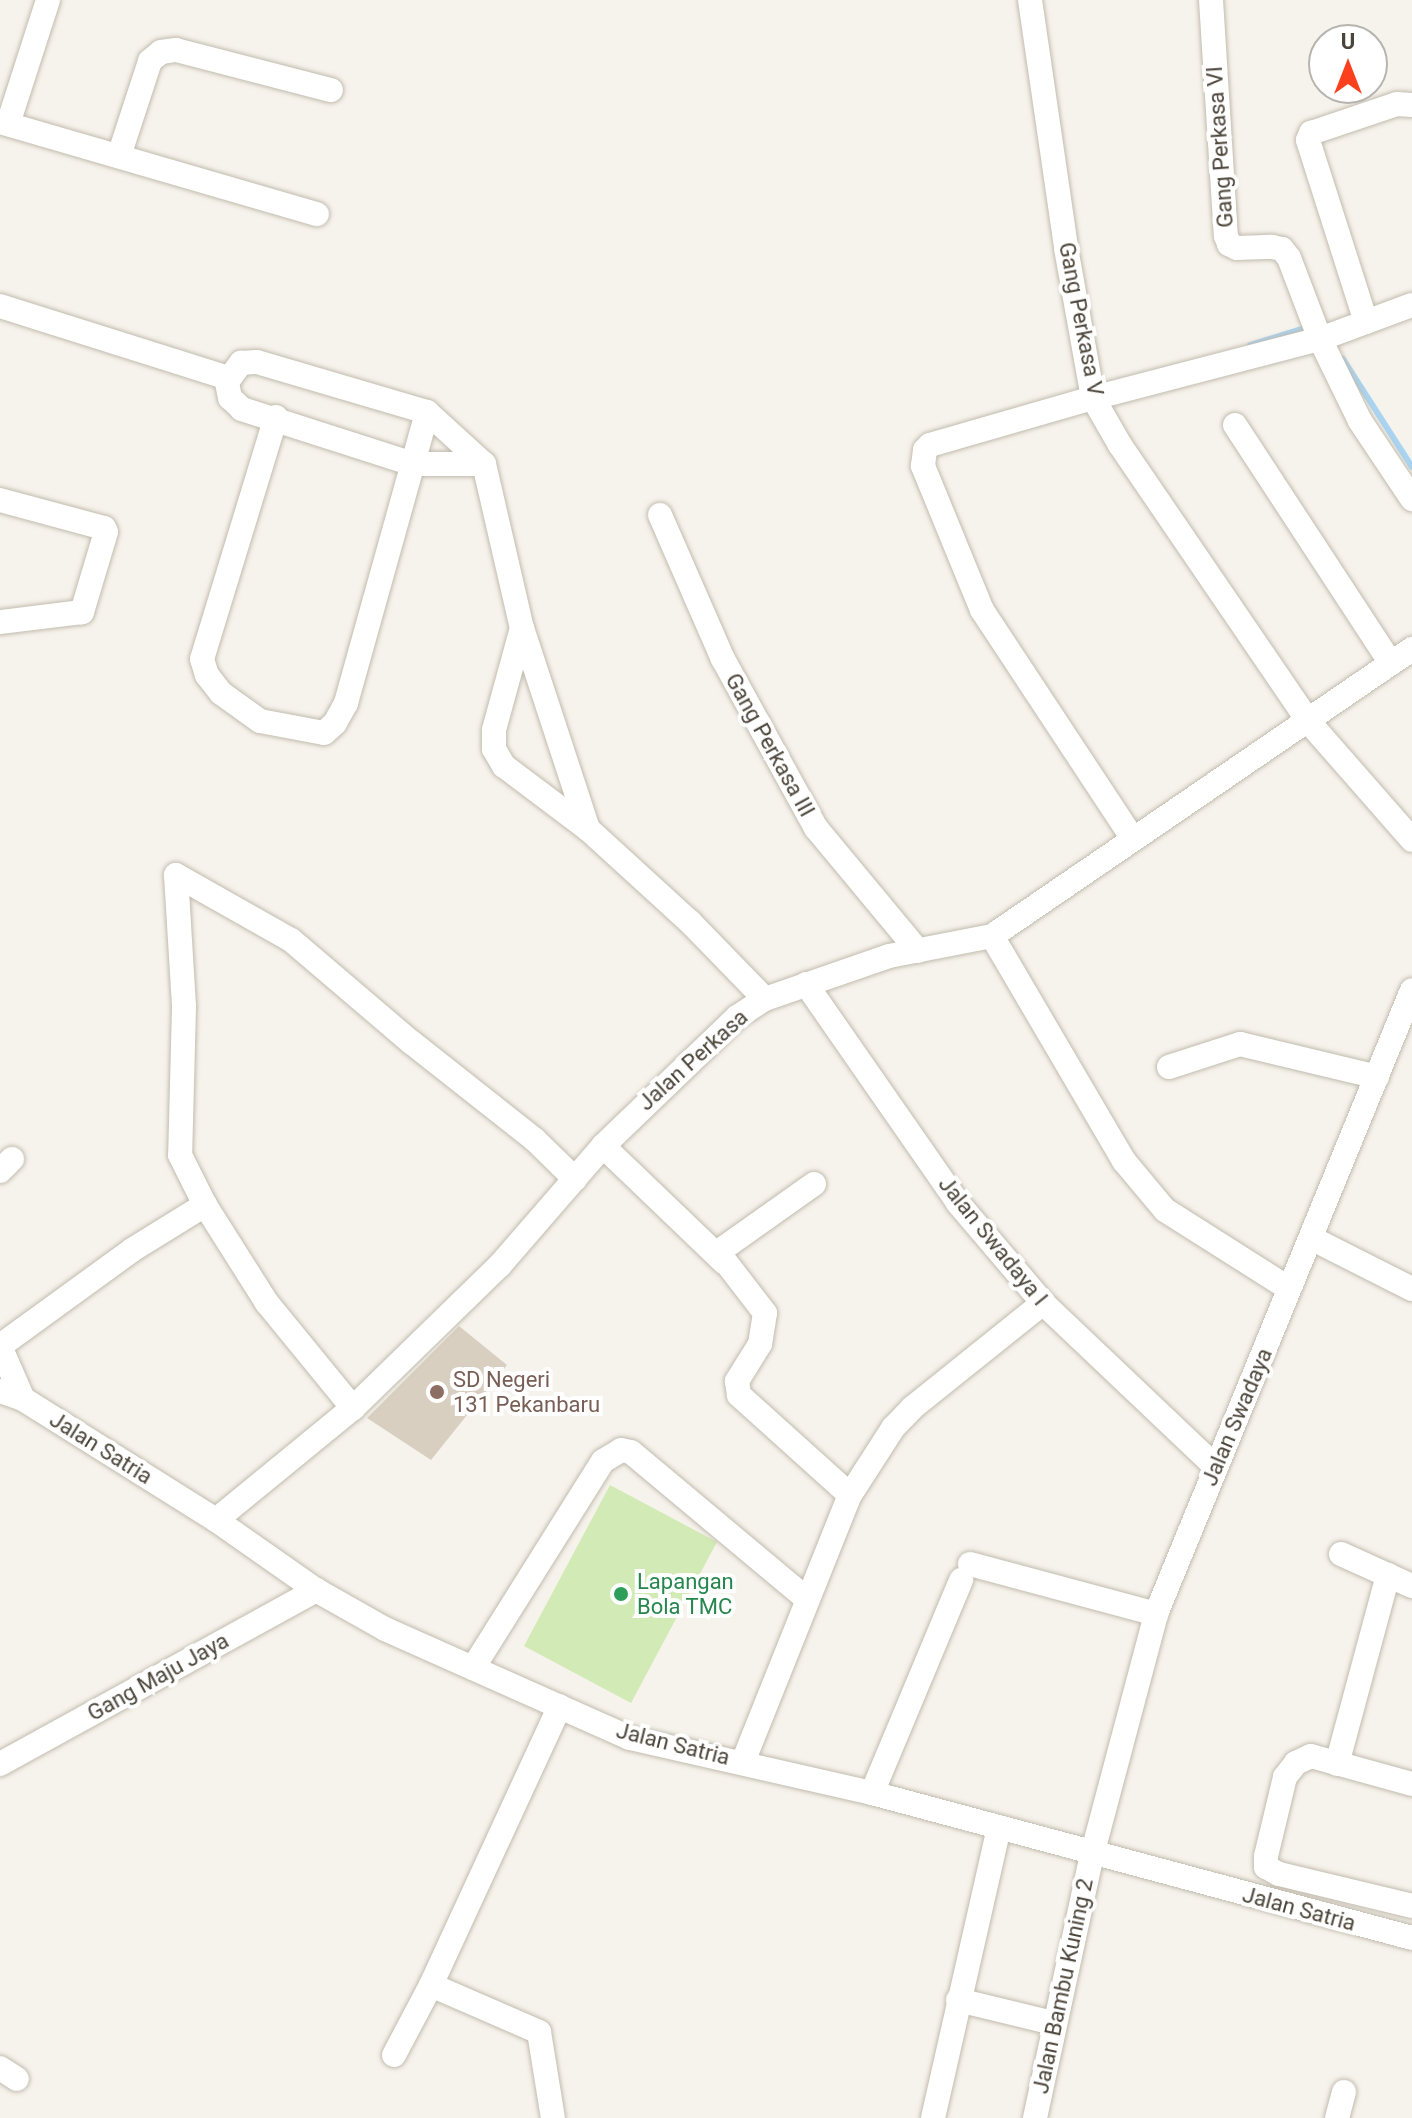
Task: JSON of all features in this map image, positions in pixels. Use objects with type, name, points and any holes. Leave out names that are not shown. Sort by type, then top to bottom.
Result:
[{"type":"street","points":[[48,0],[4,123],[317,214]]},
{"type":"street","name":"Gang Perkasa V","points":[[1030,0],[1066,248],[1093,398],[1137,471],[1308,721]]},
{"type":"street","name":"Gang Perkasa VI","points":[[1211,0],[1226,236],[1229,244],[1237,248],[1282,249],[1289,258],[1320,339],[1360,421],[1412,499]]},
{"type":"street","points":[[119,156],[150,61],[161,52],[176,50],[331,90]]},
{"type":"street","points":[[1366,322],[1308,140],[1311,133],[1325,128],[1397,104],[1412,105]]},
{"type":"street","points":[[1133,839],[982,610],[922,456],[930,445],[1093,398],[1320,339],[1412,305]]},
{"type":"street","points":[[0,306],[228,378]]},
{"type":"street","points":[[484,464],[437,461],[413,464],[235,404],[227,390],[228,378],[241,363],[257,362],[427,412],[484,464],[522,628],[588,829]]},
{"type":"street","points":[[276,417],[202,659],[207,675],[221,693],[260,721],[324,733],[335,723],[346,703],[427,412]]},
{"type":"street","points":[[1235,425],[1391,663]]},
{"type":"street","points":[[0,500],[104,528],[106,532],[82,612],[0,622]]},
{"type":"street","name":"Gang Perkasa III","points":[[660,515],[723,659],[816,828],[918,951]]},
{"type":"street","points":[[522,628],[494,730],[494,749],[504,766],[588,829],[690,922],[765,999]]},
{"type":"street","name":"Jalan Perkasa","points":[[216,1520],[353,1408],[500,1265],[603,1146],[702,1047],[765,999],[889,956],[992,936],[1412,649]]},
{"type":"street","points":[[1308,721],[1412,840]]},
{"type":"street","points":[[353,1408],[267,1303],[205,1205],[180,1155],[184,1007],[176,875],[291,940],[411,1042],[535,1140],[575,1179]]},
{"type":"street","points":[[992,936],[1124,1161],[1165,1210],[1288,1288]]},
{"type":"street","name":"Jalan Swadaya I","points":[[806,984],[958,1203],[1043,1303],[1216,1467]]},
{"type":"street","name":"Jalan Swadaya","points":[[1092,1855],[1156,1614],[1412,990]]},
{"type":"street","points":[[1169,1067],[1240,1044],[1377,1077]]},
{"type":"street","points":[[603,1146],[724,1262],[765,1313],[760,1344],[737,1381],[739,1395],[850,1495]]},
{"type":"street","points":[[724,1262],[718,1252],[814,1184]]},
{"type":"street","points":[[11,1395],[0,1346],[132,1250],[205,1205]]},
{"type":"street","points":[[1311,1238],[1412,1289]]},
{"type":"street","points":[[743,1762],[850,1495],[893,1428],[912,1408],[1043,1303]]},
{"type":"street","name":"Jalan Satria","points":[[11,1395],[216,1520],[316,1590],[385,1629],[630,1738],[872,1793],[1092,1855],[1412,1938]]},
{"type":"street","points":[[473,1668],[603,1461],[612,1452],[621,1450],[631,1452],[807,1599]]},
{"type":"street","points":[[1341,1554],[1412,1586]]},
{"type":"street","points":[[872,1793],[965,1572],[1156,1614]]},
{"type":"street","points":[[1337,1764],[1388,1575]]},
{"type":"street","name":"Gang Maju Jaya","points":[[0,1764],[316,1590]]},
{"type":"street","points":[[394,2055],[431,1985],[560,1706]]},
{"type":"street","points":[[1412,1784],[1311,1756],[1296,1763],[1285,1777],[1266,1856],[1266,1867],[1279,1874],[1412,1906]]},
{"type":"street","points":[[933,2118],[999,1828]]},
{"type":"street","name":"Jalan Bambu Kuning 2","points":[[1035,2118],[1053,2023],[1092,1855]]},
{"type":"street","points":[[431,1985],[539,2032],[553,2118]]},
{"type":"street","points":[[958,2000],[1053,2023]]},
{"type":"street","points":[[1337,2118],[1344,2092]]},
{"type":"green space","name":"Lapangan Bola TMC","points":[[610,1485],[717,1542],[631,1703],[524,1646]]},
{"type":"building","name":"SD Negeri 131 Pekanbaru","points":[[459,1326],[507,1365],[431,1460],[367,1418]]},
{"type":"waterway","points":[[1250,345],[1308,327]]},
{"type":"waterway","points":[[1343,359],[1412,467]]},
{"type":"place","name":"SD Negeri 131 Pekanbaru","points":[[437,1392]]},
{"type":"place","name":"Lapangan Bola TMC","points":[[621,1594]]}]
